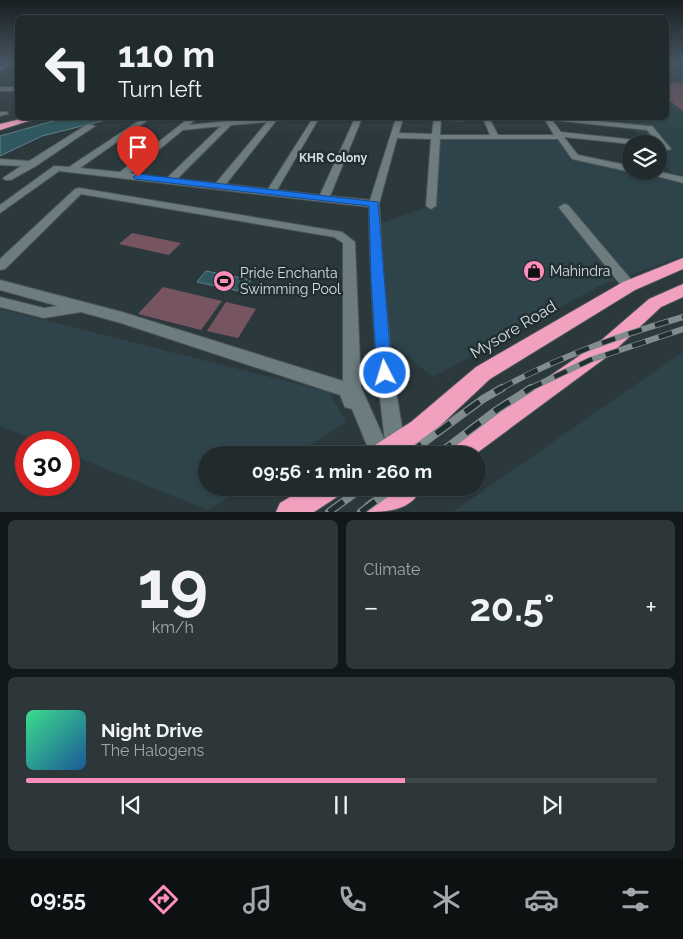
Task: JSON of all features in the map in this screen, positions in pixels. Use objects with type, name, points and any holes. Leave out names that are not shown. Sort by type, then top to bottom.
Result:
[{"type":"highway","points":[[1,116],[15,116]]},
{"type":"highway","points":[[0,127],[26,120]]},
{"type":"highway","name":"Mysore Road","points":[[393,446],[419,430],[483,373],[629,286],[683,263]]},
{"type":"highway","points":[[467,446],[605,348],[656,303],[683,290]]},
{"type":"highway","points":[[289,512],[315,496]]},
{"type":"highway","points":[[375,512],[398,496]]},
{"type":"street","points":[[0,89],[15,89]]},
{"type":"street","points":[[72,169],[144,120]]},
{"type":"street","points":[[122,175],[190,120]]},
{"type":"street","points":[[180,128],[232,120]]},
{"type":"street","points":[[170,180],[232,120]]},
{"type":"street","points":[[219,186],[274,120]]},
{"type":"street","points":[[271,192],[315,120]]},
{"type":"street","points":[[324,198],[358,120]]},
{"type":"street","points":[[385,446],[384,363],[377,280],[374,204],[398,120]]},
{"type":"street","points":[[431,206],[437,120]]},
{"type":"street","points":[[487,120],[495,137]]},
{"type":"street","points":[[548,120],[575,157],[622,167]]},
{"type":"street","points":[[571,120],[649,128]]},
{"type":"street","points":[[639,120],[655,135]]},
{"type":"street","points":[[8,178],[91,126]]},
{"type":"street","points":[[394,135],[436,137],[559,135],[622,141]]},
{"type":"street","points":[[0,162],[374,204]]},
{"type":"street","points":[[0,210],[58,168]]},
{"type":"street","points":[[667,176],[683,180]]},
{"type":"street","points":[[0,266],[79,191],[338,234],[349,242],[352,387],[382,446]]},
{"type":"street","points":[[163,200],[198,205],[202,212]]},
{"type":"street","points":[[564,207],[629,286]]},
{"type":"street","points":[[0,285],[84,308],[346,389],[370,446]]},
{"type":"street","points":[[0,302],[44,313],[84,308]]},
{"type":"shaded area","points":[[669,86],[683,86],[683,111],[669,100]]},
{"type":"shaded area","points":[[669,100],[683,111],[683,175],[672,173],[667,167],[667,135],[638,135],[625,120],[669,120]]},
{"type":"shaded area","points":[[57,120],[106,120],[42,136],[0,156],[0,136]]},
{"type":"shaded area","points":[[437,138],[558,138],[579,159],[622,169],[622,180],[666,180],[683,184],[683,256],[597,287],[433,377],[389,342],[370,227],[431,206]]},
{"type":"shaded area","points":[[132,233],[181,243],[169,255],[119,244]]},
{"type":"shaded area","name":"Pride Enchanta Swimming Pool","points":[[206,271],[251,280],[243,292],[197,282]]},
{"type":"shaded area","points":[[163,287],[222,301],[201,330],[138,314]]},
{"type":"shaded area","points":[[226,302],[256,309],[238,338],[207,331]]},
{"type":"shaded area","points":[[0,309],[329,392],[346,422],[308,446],[198,446],[198,496],[230,496],[208,510],[80,458],[80,431],[15,432],[0,426]]},
{"type":"shaded area","points":[[683,352],[683,511],[454,511],[476,496],[486,496],[486,489]]},
{"type":"railway","points":[[500,389],[567,357],[683,317]]},
{"type":"railway","points":[[531,388],[590,360],[683,329]]},
{"type":"railway","points":[[419,446],[483,399],[502,388]]},
{"type":"railway","points":[[449,446],[498,409],[531,388]]},
{"type":"railway","points":[[329,512],[351,496]]},
{"type":"railway","points":[[361,512],[382,496]]},
{"type":"place","name":"Mahindra","points":[[534,271]]},
{"type":"place","name":"Pride Enchanta Swimming Pool","points":[[224,281]]},
{"type":"district","name":"KHR Colony","points":[[333,158]]},
{"type":"route","points":[[138,177],[374,204],[377,280],[385,373]]}]
